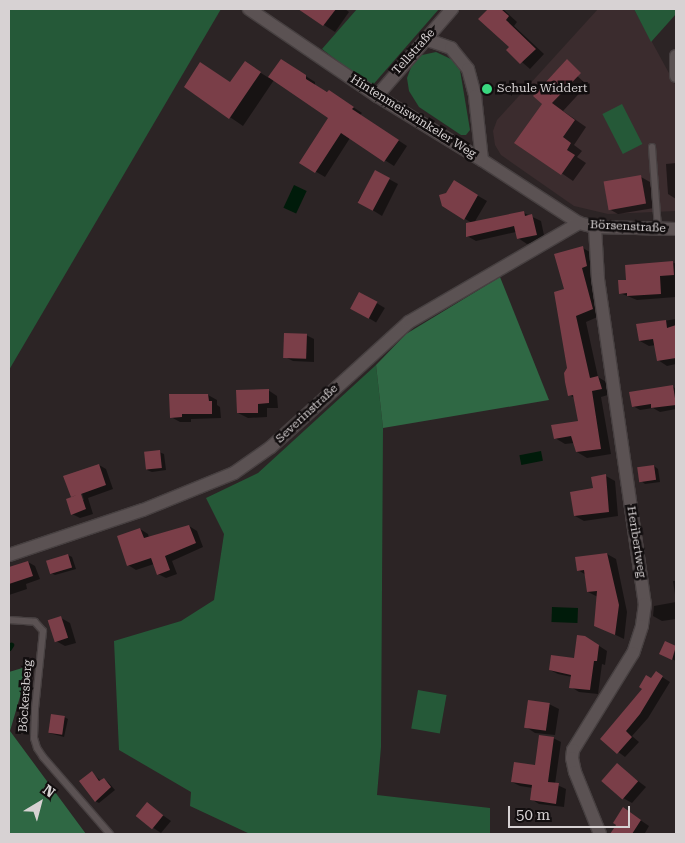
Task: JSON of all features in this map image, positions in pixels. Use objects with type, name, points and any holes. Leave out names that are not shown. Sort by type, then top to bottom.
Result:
[{"type":"street","name":"Hintenmeiswinkeler Weg","points":[[249,9],[377,96],[482,160],[579,223]]},
{"type":"street","name":"Tellstraße","points":[[377,96],[452,9]]},
{"type":"street","points":[[425,40],[451,48],[468,69],[476,96],[482,160]]},
{"type":"street","points":[[676,56],[676,76]]},
{"type":"street","name":"Börsenstraße","points":[[579,223],[595,227],[676,229]]},
{"type":"street","name":"Severinstraße","points":[[9,555],[143,510],[234,473],[272,447],[409,322],[579,223]]},
{"type":"street","name":"Heribertweg","points":[[595,227],[598,280],[645,604],[642,626],[633,652],[573,750],[575,772],[600,834]]},
{"type":"lane","points":[[652,146],[658,229]]},
{"type":"lane","name":"Böckersberg","points":[[9,620],[35,622],[43,631],[35,709],[34,738],[37,748],[110,834]]},
{"type":"shaded area","points":[[598,9],[634,9],[676,86],[676,211],[608,214],[574,206],[501,155],[495,145],[493,131],[497,120]]},
{"type":"shaded area","points":[[294,185],[307,191],[296,214],[283,208]]},
{"type":"shaded area","points":[[541,451],[543,461],[521,465],[519,455]]},
{"type":"shaded area","points":[[552,607],[578,608],[577,623],[551,622]]},
{"type":"green space","points":[[9,9],[221,9],[9,370]]},
{"type":"green space","points":[[357,9],[439,9],[371,87],[322,49]]},
{"type":"green space","points":[[634,9],[676,9],[676,14],[651,42]]},
{"type":"green space","points":[[436,52],[453,60],[460,70],[470,130],[466,135],[461,135],[419,107],[409,91],[407,78],[413,62],[422,55]]},
{"type":"green space","points":[[622,104],[642,144],[623,154],[602,114]]},
{"type":"green space","points":[[500,277],[549,400],[383,428],[376,365],[406,334]]},
{"type":"green space","points":[[376,365],[383,428],[381,747],[377,795],[490,808],[490,834],[250,834],[190,806],[191,792],[119,750],[114,641],[181,621],[214,600],[224,534],[206,498],[258,473]]},
{"type":"green space","points":[[29,666],[10,731],[86,834],[9,834],[9,672]]},
{"type":"green space","points":[[418,690],[447,695],[440,733],[411,728]]},
{"type":"building","points":[[298,9],[336,9],[323,26]]},
{"type":"building","points":[[488,9],[501,9],[509,16],[506,20],[536,49],[520,64],[506,50],[509,47],[478,19]]},
{"type":"building","points":[[281,59],[306,75],[306,79],[327,92],[329,90],[354,107],[352,109],[399,140],[384,162],[341,133],[315,173],[299,163],[328,118],[268,77]]},
{"type":"building","points":[[567,59],[581,73],[552,103],[575,120],[563,137],[571,143],[567,150],[575,155],[561,175],[514,143],[542,104],[533,96]]},
{"type":"building","points":[[245,61],[261,72],[229,119],[184,87],[200,62],[230,82]]},
{"type":"building","points":[[375,170],[390,178],[373,211],[358,203]]},
{"type":"building","points":[[641,175],[646,204],[609,210],[604,182]]},
{"type":"building","points":[[454,180],[478,195],[464,220],[442,206],[439,195],[446,193]]},
{"type":"building","points":[[524,211],[525,216],[532,214],[537,235],[517,239],[514,226],[466,237],[466,223]]},
{"type":"building","points":[[583,246],[587,266],[582,268],[593,309],[576,316],[590,378],[598,376],[602,389],[592,391],[601,449],[576,452],[571,436],[554,439],[551,425],[578,421],[573,395],[568,396],[565,382],[564,373],[567,368],[554,292],[564,289],[554,254]]},
{"type":"building","points":[[673,261],[674,275],[660,276],[661,294],[627,296],[627,293],[619,294],[618,280],[626,280],[625,265]]},
{"type":"building","points":[[359,292],[378,302],[369,319],[350,309]]},
{"type":"building","points":[[666,320],[667,328],[676,325],[676,358],[657,361],[653,339],[639,341],[636,324]]},
{"type":"building","points":[[284,333],[307,334],[306,359],[283,358]]},
{"type":"building","points":[[673,385],[676,405],[651,408],[651,404],[632,407],[629,392]]},
{"type":"building","points":[[269,389],[269,403],[258,404],[258,413],[237,413],[236,390]]},
{"type":"building","points":[[169,394],[208,394],[209,401],[212,401],[212,414],[182,414],[182,417],[170,418]]},
{"type":"building","points":[[160,450],[162,468],[146,470],[144,452]]},
{"type":"building","points":[[99,464],[106,485],[81,494],[86,509],[71,515],[66,499],[77,495],[71,497],[63,476]]},
{"type":"building","points":[[654,465],[656,480],[639,482],[637,467]]},
{"type":"building","points":[[606,474],[609,512],[574,516],[570,492],[593,488],[591,477]]},
{"type":"building","points":[[189,525],[196,543],[165,556],[170,570],[157,575],[151,558],[127,566],[117,536],[140,528],[144,538]]},
{"type":"building","points":[[607,553],[619,605],[615,635],[594,626],[597,591],[587,592],[584,570],[577,571],[575,557]]},
{"type":"building","points":[[68,554],[72,567],[50,574],[46,561]]},
{"type":"building","points":[[28,561],[33,576],[9,584],[9,567]]},
{"type":"building","points":[[61,616],[68,638],[55,642],[48,620]]},
{"type":"building","points":[[577,635],[585,636],[599,645],[597,661],[594,661],[590,690],[569,688],[571,675],[549,670],[551,655],[574,658]]},
{"type":"building","points":[[665,641],[676,646],[672,660],[659,654]]},
{"type":"building","points":[[656,671],[663,676],[640,714],[626,731],[632,737],[617,754],[600,739],[642,689],[639,687],[646,675],[651,678]]},
{"type":"building","points":[[528,700],[550,703],[546,731],[524,728]]},
{"type":"building","points":[[51,714],[65,716],[62,735],[48,733]]},
{"type":"building","points":[[539,735],[554,737],[548,782],[559,783],[556,804],[530,800],[532,785],[511,782],[514,762],[535,765]]},
{"type":"building","points":[[617,763],[638,781],[622,799],[601,781]]},
{"type":"building","points":[[92,771],[99,781],[104,778],[111,787],[95,802],[79,781]]},
{"type":"building","points":[[147,802],[163,815],[152,829],[136,816]]},
{"type":"building","points":[[623,807],[641,820],[632,834],[610,834],[616,825],[613,823]]},
{"type":"place","name":"Schule Widdert","points":[[487,89]]}]
